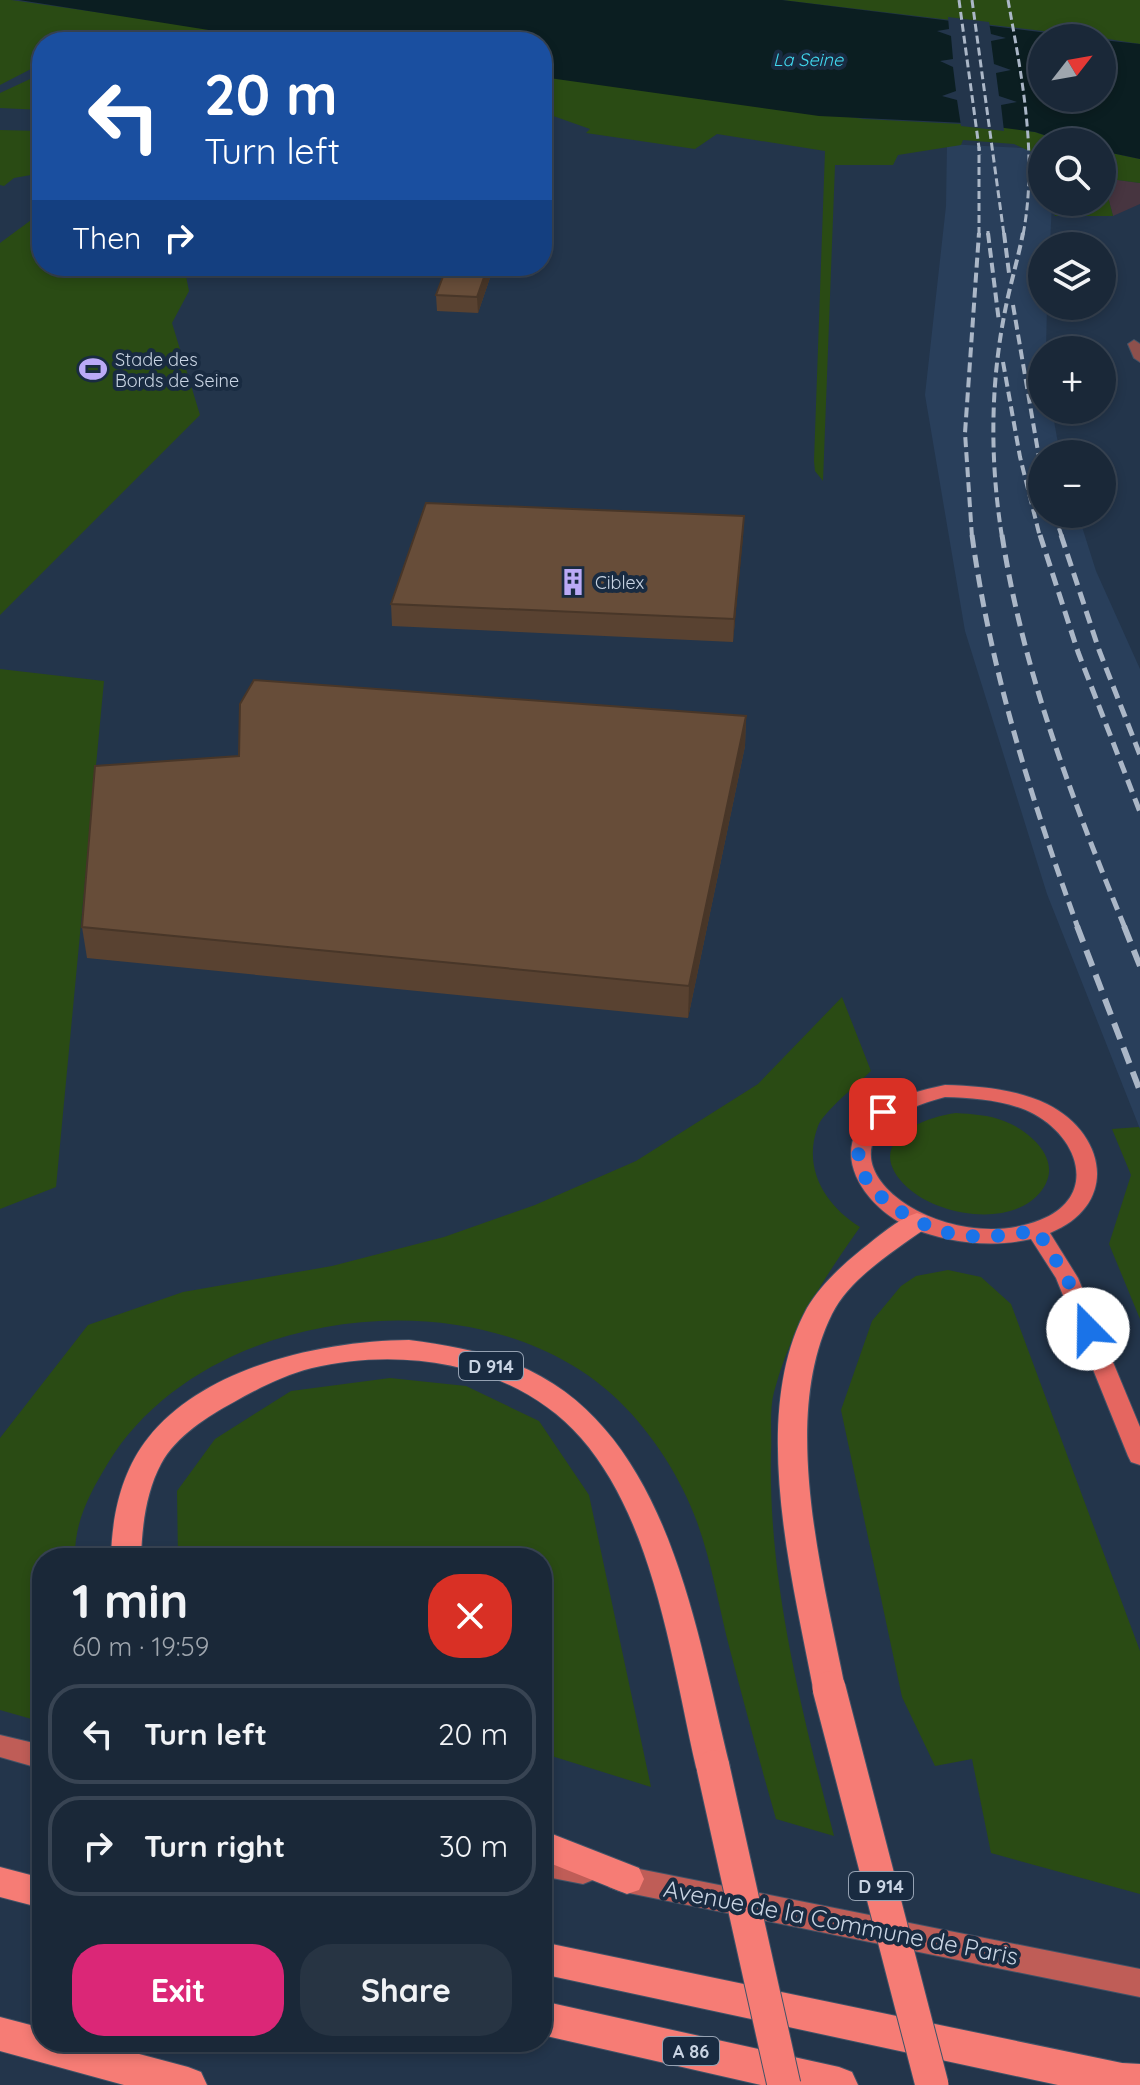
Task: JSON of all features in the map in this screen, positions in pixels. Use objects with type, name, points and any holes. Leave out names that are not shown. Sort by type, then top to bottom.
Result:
[{"type":"highway","name":"D 914","points":[[917,1222],[881,1247],[821,1308],[801,1365],[794,1403],[793,1475],[829,1688],[932,2085]]},
{"type":"highway","name":"D 914","points":[[126,1548],[132,1503],[152,1452],[191,1414],[276,1367],[366,1349],[415,1350],[458,1356],[509,1371],[550,1395],[590,1430],[630,1485],[660,1559],[713,1767],[784,2085]]},
{"type":"highway","points":[[552,1849],[627,1879]]},
{"type":"highway","points":[[552,1960],[1122,2081],[1140,2082]]},
{"type":"highway","name":"A 86","points":[[552,2020],[839,2085]]},
{"type":"highway","points":[[0,2034],[32,2043]]},
{"type":"highway","points":[[66,2052],[188,2085]]},
{"type":"main road","points":[[945,1091],[984,1092],[1022,1102],[1055,1118],[1079,1141],[1089,1167],[1086,1192],[1068,1214],[1037,1230],[1009,1236],[978,1237],[947,1232],[917,1222],[886,1203],[866,1180],[859,1155],[865,1132],[883,1112],[910,1098],[945,1091]]},
{"type":"main road","points":[[1037,1230],[1067,1278],[1140,1456]]},
{"type":"main road","points":[[0,1746],[32,1754]]},
{"type":"main road","name":"Avenue de la Commune de Paris","points":[[552,1865],[1140,1983]]},
{"type":"street","points":[[1134,344],[1140,358]]},
{"type":"shaded area","points":[[947,144],[1028,148],[1028,216],[1051,216],[1051,232],[1028,232],[1028,320],[1047,320],[1046,336],[1028,336],[1028,424],[1055,424],[1057,440],[1028,440],[1028,528],[1082,528],[1096,571],[1140,669],[1140,1129],[1047,894],[965,631],[925,395],[946,206]]},
{"type":"shaded area","points":[[1116,180],[1140,183],[1140,204],[1116,215]]},
{"type":"green space","points":[[0,0],[237,32],[32,32],[32,70],[0,85]]},
{"type":"green space","points":[[782,0],[1140,0],[1140,44],[1116,40],[1116,24],[1028,24],[1028,29]]},
{"type":"green space","points":[[552,76],[864,119],[999,126],[1028,131],[1028,150],[1014,144],[963,140],[961,145],[898,155],[893,165],[835,165],[823,481],[815,471],[814,461],[825,151],[717,134],[695,149],[586,133],[590,129],[552,116]]},
{"type":"green space","points":[[32,78],[32,110],[0,108],[0,93]]},
{"type":"green space","points":[[0,130],[32,131],[32,175],[14,178],[4,186],[0,185]]},
{"type":"green space","points":[[1116,154],[1140,159],[1140,183],[1116,180]]},
{"type":"green space","name":"Stade des Bords de Seine","points":[[32,219],[32,276],[186,276],[189,291],[172,323],[200,415],[0,615],[0,243]]},
{"type":"green space","points":[[0,669],[104,681],[56,1187],[0,1209]]},
{"type":"green space","points":[[842,997],[871,1071],[821,1120],[813,1156],[815,1171],[827,1196],[836,1208],[860,1227],[821,1286],[789,1347],[774,1392],[771,1422],[772,1501],[781,1598],[799,1694],[834,1836],[776,1819],[697,1522],[674,1473],[643,1427],[619,1401],[563,1360],[497,1333],[424,1321],[350,1323],[277,1339],[210,1368],[152,1409],[108,1463],[95,1485],[80,1520],[75,1548],[32,1548],[32,1719],[0,1710],[0,1438],[88,1325],[183,1292],[332,1266],[444,1237],[535,1205],[636,1161],[758,1084]]},
{"type":"green space","points":[[956,1113],[998,1119],[1033,1139],[1041,1148],[1049,1168],[1042,1190],[1029,1202],[1013,1210],[976,1214],[938,1206],[908,1188],[895,1173],[890,1159],[892,1147],[911,1128]]},
{"type":"green space","points":[[1139,1127],[1140,1319],[1109,1244],[1131,1175],[1112,1129]]},
{"type":"green space","points":[[948,1270],[981,1277],[1011,1304],[1140,1651],[1140,1894],[991,1853],[972,1759],[935,1766],[902,1697],[841,1410],[872,1321],[901,1286],[916,1276]]},
{"type":"green space","points":[[390,1378],[466,1386],[539,1421],[589,1495],[651,1787],[552,1756],[552,1548],[178,1548],[177,1491],[215,1439],[291,1391]]},
{"type":"water","name":"La Seine","points":[[19,0],[782,0],[1028,31],[1028,112],[1116,112],[1116,41],[1140,44],[1140,159],[1116,154],[1116,128],[1028,128],[1028,131],[966,123],[819,116],[552,78],[552,32],[221,32]]},
{"type":"pier","points":[[948,17],[989,22],[991,34],[1006,38],[991,41],[994,64],[1011,70],[996,73],[999,96],[1017,102],[1001,105],[1004,131],[961,126],[957,100],[942,96],[956,91],[953,67],[940,61],[953,59],[951,36],[937,31],[949,29]]},
{"type":"building","points":[[443,276],[484,276],[477,297],[436,295]]},
{"type":"building","name":"Ciblex","points":[[426,503],[744,516],[734,619],[391,604]]},
{"type":"building","points":[[254,680],[746,716],[689,986],[82,927],[95,766],[239,756],[240,704]]},
{"type":"railway","points":[[959,0],[979,148]]},
{"type":"railway","points":[[972,0],[1004,235]]},
{"type":"railway","points":[[1008,0],[1029,146],[1023,235]]},
{"type":"railway","points":[[979,148],[980,155]]},
{"type":"railway","points":[[979,148],[979,233]]},
{"type":"railway","points":[[972,537],[965,433],[979,233]]},
{"type":"railway","points":[[988,233],[999,322]]},
{"type":"railway","points":[[1004,233],[1009,273]]},
{"type":"railway","points":[[1002,537],[995,481],[994,396],[1000,339],[1023,233]]},
{"type":"railway","points":[[1013,305],[1036,440]]},
{"type":"railway","points":[[1003,362],[1020,457],[1040,537]]},
{"type":"railway","points":[[1059,528],[1062,537]]},
{"type":"railway","points":[[972,535],[990,635],[1014,734],[1078,928]]},
{"type":"railway","points":[[1002,535],[1011,586],[1036,686],[1069,784],[1125,928]]},
{"type":"railway","points":[[1040,535],[1078,652],[1140,812]]},
{"type":"railway","points":[[1061,535],[1099,650],[1140,755]]},
{"type":"railway","points":[[1077,926],[1140,1091]]},
{"type":"railway","points":[[1124,926],[1140,966]]},
{"type":"place","name":"Stade des Bords de Seine","points":[[93,369]]},
{"type":"place","name":"Ciblex","points":[[573,582]]},
{"type":"route","points":[[883,1112],[865,1132],[859,1155],[866,1180],[886,1203],[917,1222],[947,1232],[978,1237],[1009,1236],[1037,1230],[1067,1278],[1088,1329]]}]
